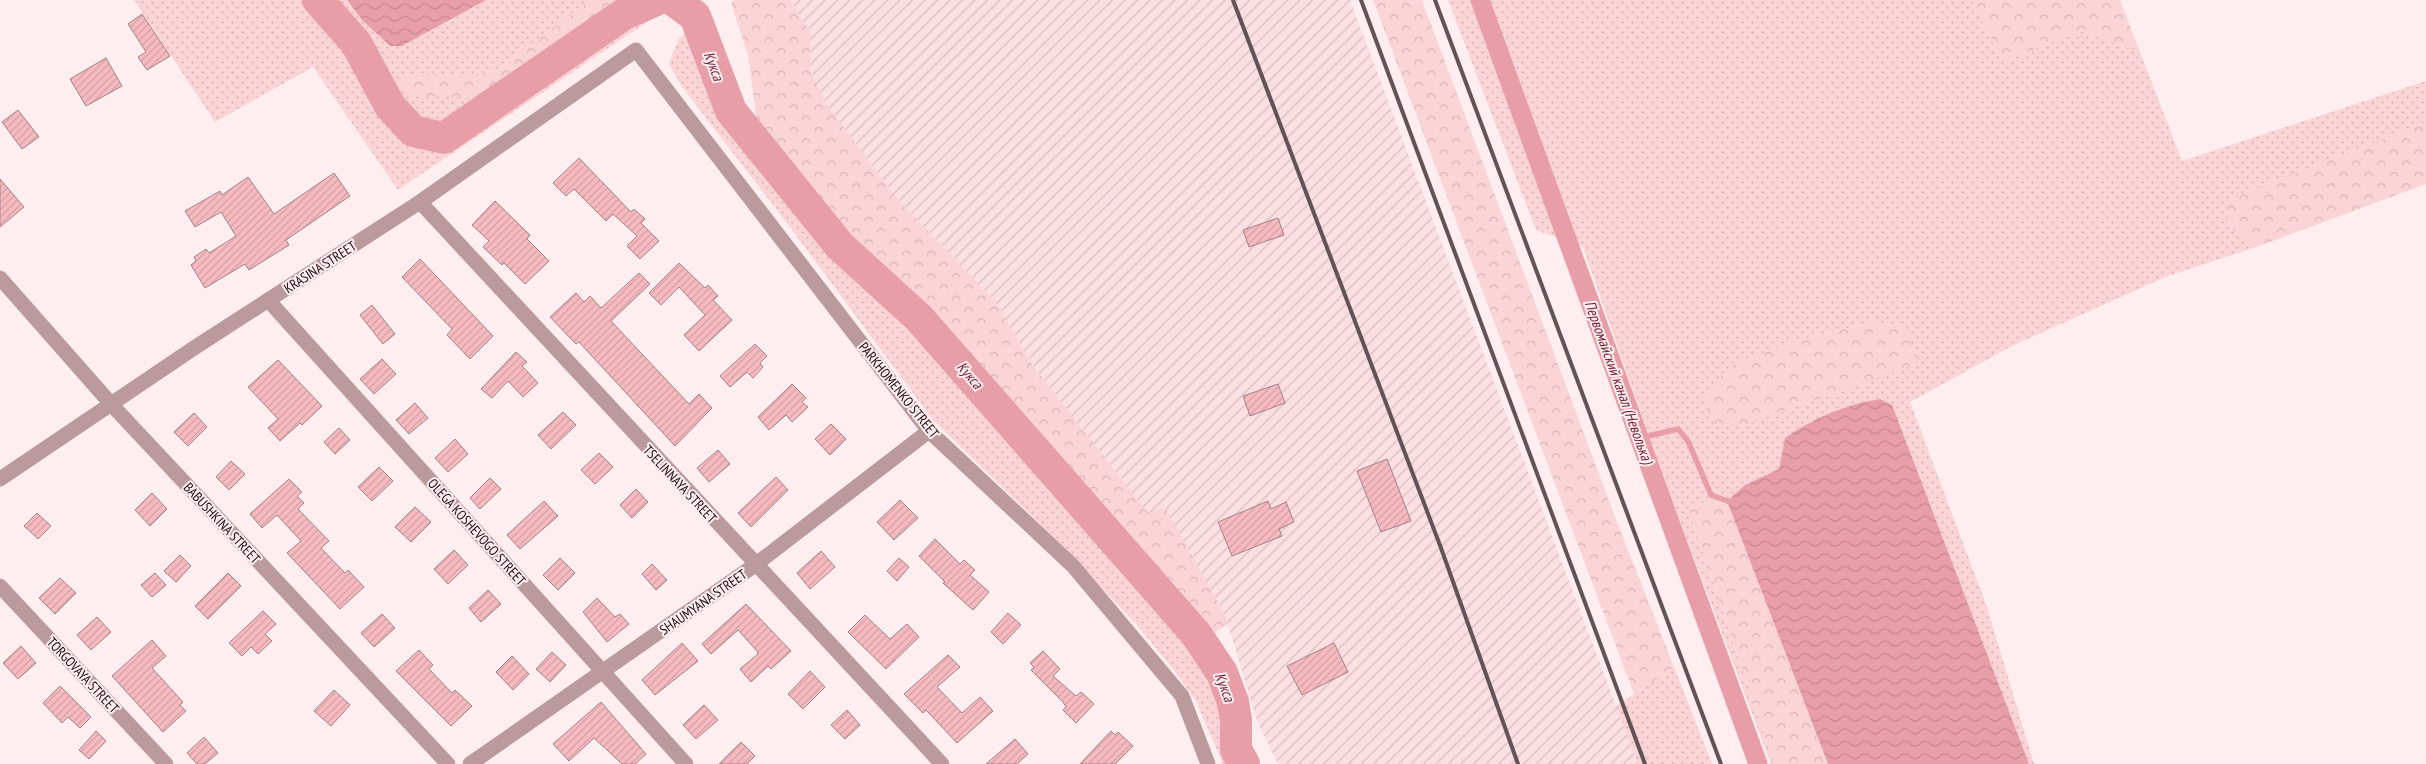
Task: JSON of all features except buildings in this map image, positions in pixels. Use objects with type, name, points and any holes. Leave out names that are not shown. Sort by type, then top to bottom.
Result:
[{"type":"street","name":"KRASINA STREET","points":[[0,479],[268,300],[420,202],[636,50]]},
{"type":"street","name":"PARKHOMENKO STREET","points":[[636,50],[929,431],[1080,574],[1182,696],[1208,764]]},
{"type":"street","name":"TSELINNAYA STREET","points":[[420,202],[755,565],[942,764]]},
{"type":"street","name":"BABUSHKINA STREET","points":[[0,278],[112,405],[448,764]]},
{"type":"street","name":"OLEGA KOSHEVOGO STREET","points":[[268,300],[686,764]]},
{"type":"street","name":"SHAUMYANA STREET","points":[[470,764],[755,565],[929,431]]},
{"type":"street","name":"TORGOVAYA STREET","points":[[0,586],[166,764]]},
{"type":"shaded area","points":[[790,0],[1350,0],[1638,764],[1278,764],[1257,721],[1225,615],[1165,508],[1149,515],[1033,366],[995,301],[898,200],[825,102],[810,68],[811,33]]},
{"type":"green space","points":[[134,0],[347,0],[362,20],[390,46],[402,46],[486,0],[590,0],[495,71],[466,75],[416,73],[466,98],[622,0],[687,0],[668,8],[398,190],[313,67],[215,122]]},
{"type":"green space","points":[[590,0],[622,0],[499,87],[466,98],[409,95],[395,80],[416,73],[466,75],[495,71]]},
{"type":"green space","points":[[734,0],[790,0],[811,33],[810,68],[825,102],[898,200],[995,301],[1033,366],[1149,514],[1165,507],[1225,615],[1228,624],[1208,637],[1130,548],[999,389],[930,318],[846,240],[757,123],[748,55],[731,3]]},
{"type":"green space","points":[[1373,0],[1422,0],[1615,517],[1674,667],[1634,694]]},
{"type":"green space","points":[[1448,0],[1972,0],[2002,62],[2080,31],[2140,52],[2182,161],[2426,81],[2426,122],[2251,190],[2227,203],[2228,220],[2234,231],[2243,239],[2259,246],[2163,278],[2010,347],[1910,402],[1987,607],[2034,764],[2029,764],[1785,438],[1779,469],[1745,485],[1727,501],[1701,503],[1689,510],[1774,764],[1771,764],[1654,451],[1583,247],[1536,230]],"holes":[[[1872,322],[1905,328],[1729,426],[1715,424],[1708,414],[1737,362],[1800,340]]]},
{"type":"green space","points":[[1972,0],[2120,0],[2140,52],[2080,31],[2002,62]]},
{"type":"green space","points":[[691,30],[729,119],[847,262],[922,332],[1195,647],[1226,710],[1229,749],[1237,764],[1223,764],[1196,701],[1174,670],[1136,624],[1035,519],[933,420],[790,227],[680,84],[669,63],[679,38]]},
{"type":"green space","points":[[2426,122],[2426,184],[2259,246],[2238,235],[2231,226],[2227,212],[2227,203],[2251,190]]},
{"type":"green space","points":[[1872,322],[1905,328],[1919,363],[1751,423],[1729,426],[1715,424],[1708,414],[1705,397],[1720,377],[1737,362],[1800,340]]},
{"type":"green space","points":[[1727,501],[1828,764],[1774,764],[1689,510],[1701,503]]},
{"type":"green space","points":[[1674,667],[1712,764],[1638,764],[1616,706]]},
{"type":"water","points":[[347,0],[486,0],[402,46],[390,46],[362,20]]},
{"type":"water","points":[[1880,399],[1892,405],[2029,764],[1828,764],[1727,501],[1745,485],[1779,469],[1785,438],[1807,424],[1830,413]]},
{"type":"waterway","name":"Кукса","points":[[318,0],[356,43],[390,106],[413,131],[444,138],[624,14],[656,0]]},
{"type":"waterway","name":"Кукса","points":[[673,0],[695,16],[731,111],[840,246],[919,318],[1196,634],[1222,673],[1233,702],[1236,720],[1236,750],[1244,764]]},
{"type":"waterway","name":"Первомайский канал (Неволька)","points":[[1480,0],[1758,764]]},
{"type":"waterway","points":[[1640,438],[1678,429],[1688,441],[1711,495],[1733,503]]},
{"type":"railway","points":[[1233,0],[1441,548],[1518,764]]},
{"type":"railway","points":[[1361,0],[1645,764]]},
{"type":"railway","points":[[1435,0],[1721,764]]}]
